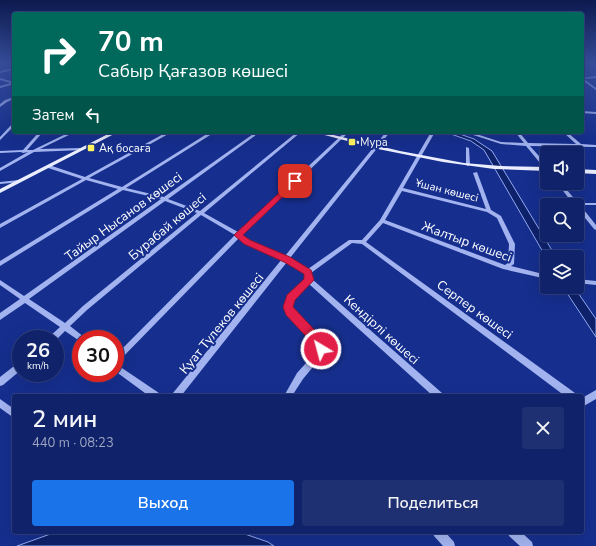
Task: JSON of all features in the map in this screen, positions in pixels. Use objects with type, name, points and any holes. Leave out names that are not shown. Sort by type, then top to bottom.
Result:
[{"type":"main road","points":[[0,191],[50,167],[112,134]]},
{"type":"main road","points":[[324,134],[418,156],[468,165],[494,168],[540,169]]},
{"type":"main road","points":[[584,171],[596,172]]},
{"type":"street","points":[[0,106],[6,99],[12,98]]},
{"type":"street","points":[[584,111],[596,113]]},
{"type":"street","points":[[0,139],[12,126]]},
{"type":"street","points":[[23,152],[38,134]]},
{"type":"street","points":[[0,170],[31,152],[70,134]]},
{"type":"street","points":[[0,226],[166,134]]},
{"type":"street","points":[[0,264],[210,134]]},
{"type":"street","name":"Тайыр Нысанов көшесi","points":[[0,317],[255,134]]},
{"type":"street","name":"Бурабай көшесi","points":[[62,330],[85,308],[297,134]]},
{"type":"street","points":[[124,352],[238,235],[345,134]]},
{"type":"street","name":"Қуат Түлеков көшесі","points":[[178,394],[387,134]]},
{"type":"street","points":[[289,394],[300,376],[319,354],[321,349],[320,344],[290,313],[288,307],[291,298],[309,276],[351,241],[363,242],[382,221],[432,134]]},
{"type":"street","points":[[472,134],[501,143],[596,146]]},
{"type":"street","points":[[519,134],[540,160]]},
{"type":"street","points":[[567,134],[578,145]]},
{"type":"street","points":[[467,148],[468,165]]},
{"type":"street","points":[[0,152],[82,149]]},
{"type":"street","name":"Кендірлі көшесі","points":[[50,167],[86,179],[165,199],[201,213],[234,231],[247,242],[287,259],[309,276],[437,394]]},
{"type":"street","points":[[475,173],[489,211],[499,217],[512,244],[511,264],[505,267]]},
{"type":"street","points":[[0,183],[19,181]]},
{"type":"street","name":"Ұшан көшесі","points":[[400,189],[489,211]]},
{"type":"street","points":[[565,190],[571,198]]},
{"type":"street","points":[[584,205],[596,204]]},
{"type":"street","points":[[584,213],[596,228]]},
{"type":"street","name":"Жалтыр көшесі","points":[[382,221],[505,267],[540,275]]},
{"type":"street","name":"Серпер көшесі","points":[[363,242],[569,394]]},
{"type":"street","points":[[0,282],[72,332]]},
{"type":"street","points":[[584,282],[596,283]]},
{"type":"street","points":[[0,382],[12,372]]},
{"type":"street","points":[[124,373],[153,394]]},
{"type":"street","points":[[584,402],[596,394]]},
{"type":"street","points":[[0,403],[12,412]]},
{"type":"street","points":[[440,534],[450,546]]},
{"type":"street","points":[[515,534],[528,546]]},
{"type":"shaded area","points":[[451,134],[460,134],[474,139],[492,151],[540,230],[540,242],[547,242],[552,250],[542,250],[484,150],[471,141]]},
{"type":"shaded area","points":[[568,294],[579,294],[596,319],[596,337]]},
{"type":"shaded area","points":[[50,534],[245,534],[268,542],[274,546],[17,546]]},
{"type":"place","name":"Мура","points":[[352,142]]},
{"type":"place","name":"Ақ босаға","points":[[91,148]]},
{"type":"route","points":[[295,181],[238,235],[247,242],[287,259],[308,272],[309,280],[291,298],[288,303],[288,307],[290,313],[320,344],[321,349]]}]
